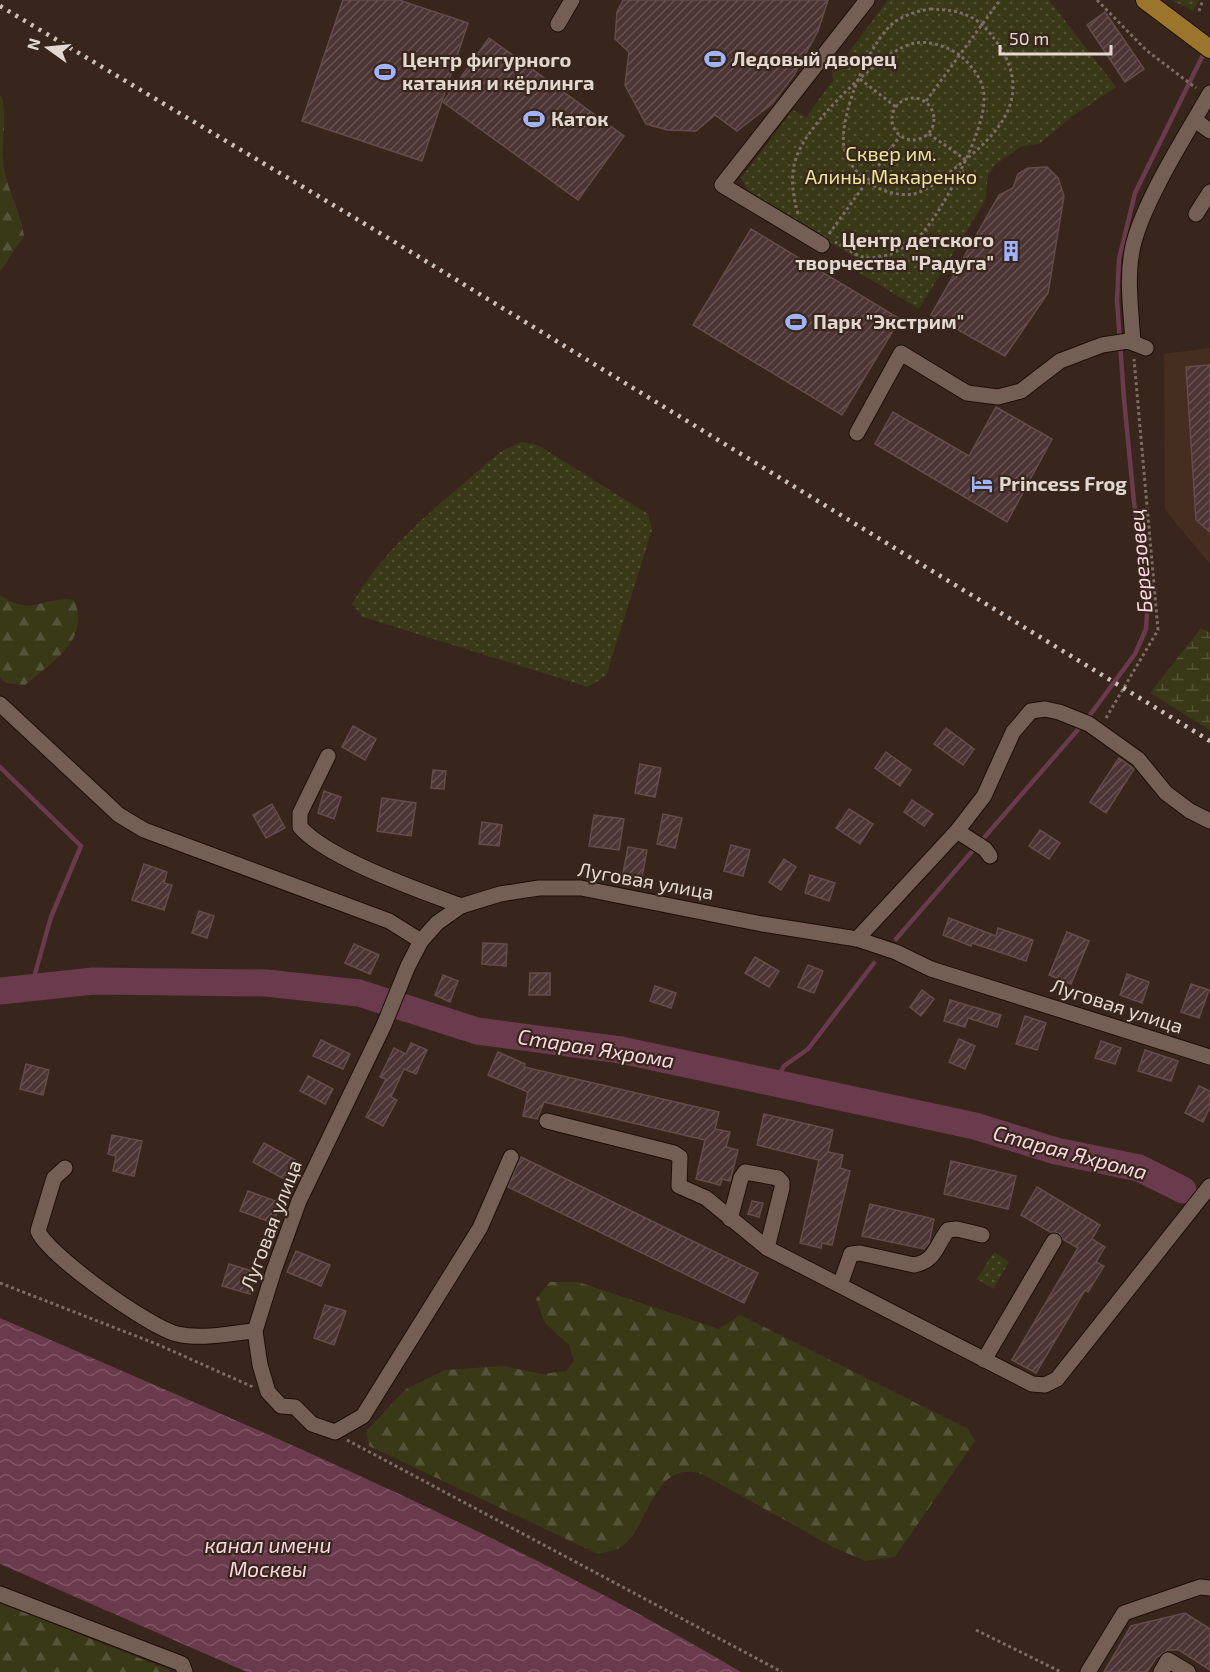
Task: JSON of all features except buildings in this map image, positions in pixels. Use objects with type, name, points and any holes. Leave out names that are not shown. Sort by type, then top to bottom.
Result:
[{"type":"main road","points":[[1145,0],[1205,45]]},
{"type":"street","points":[[558,24],[572,0]]},
{"type":"street","points":[[822,245],[722,185],[867,0]]},
{"type":"street","points":[[857,433],[901,353],[967,393],[998,397],[1021,391],[1060,361],[1102,345],[1136,344],[1129,276],[1134,244],[1153,198],[1210,93]]},
{"type":"street","points":[[1195,120],[1210,131]]},
{"type":"street","points":[[1196,214],[1210,192]]},
{"type":"street","points":[[0,704],[119,815],[144,830],[389,921],[421,941]]},
{"type":"street","points":[[857,939],[957,831],[984,795],[1013,732],[1031,711],[1045,709],[1088,724],[1138,759],[1166,794],[1190,811],[1210,821]]},
{"type":"street","points":[[328,756],[300,813],[300,827],[312,841],[402,884],[461,906]]},
{"type":"street","points":[[957,831],[983,849]]},
{"type":"street","name":"Луговая улица","points":[[255,1330],[299,1201],[384,1025],[408,966],[421,941],[437,923],[461,906],[500,894],[539,888],[580,888],[762,924],[857,939],[896,951],[931,969],[1210,1057]]},
{"type":"street","points":[[547,1121],[674,1153],[680,1157],[677,1179],[679,1186],[706,1198],[767,1248],[1032,1384],[1045,1385],[1057,1379],[1210,1186]]},
{"type":"street","points":[[65,1168],[54,1178],[38,1231],[42,1240],[68,1264],[157,1327],[176,1334],[193,1336],[255,1330],[260,1365],[272,1396],[281,1406],[295,1407],[312,1424],[335,1432],[363,1416],[397,1364],[480,1228],[511,1157]]},
{"type":"street","points":[[730,1219],[741,1178],[745,1172],[778,1178],[782,1188],[767,1248]]},
{"type":"street","points":[[840,1285],[851,1254],[860,1253],[914,1265],[922,1264],[937,1252],[948,1230],[957,1229],[982,1235]]},
{"type":"street","points":[[984,1360],[1054,1241]]},
{"type":"street","points":[[1088,1672],[1124,1613],[1200,1587],[1210,1588]]},
{"type":"street","points":[[0,1594],[182,1664],[185,1672]]},
{"type":"street","points":[[1161,1672],[1168,1660],[1188,1672]]},
{"type":"path","points":[[926,101],[1000,0]]},
{"type":"path","points":[[1097,0],[1146,50],[1194,87]]},
{"type":"path","points":[[1199,11],[1203,0]]},
{"type":"path","points":[[930,9],[953,10],[983,23],[1012,66],[1012,93],[998,131],[966,160],[927,188],[912,194],[894,193],[868,182],[850,163],[844,147],[843,133],[849,107],[867,55],[881,35],[895,21],[911,13],[930,9]]},
{"type":"path","points":[[801,223],[792,184],[794,160],[802,142],[820,119],[860,79],[914,43],[929,43],[961,55],[975,71],[983,86],[984,101],[966,160],[943,203],[923,232],[902,248],[873,257],[863,257],[827,237],[900,136]]},
{"type":"path","points":[[860,79],[896,107]]},
{"type":"path","points":[[912,98],[926,101],[935,117],[929,134],[918,140],[900,136],[894,127],[892,118],[896,107],[912,98]]},
{"type":"path","points":[[929,134],[966,160]]},
{"type":"path","points":[[1088,724],[1109,715],[1158,630],[1136,344]]},
{"type":"path","points":[[0,1283],[159,1345],[272,1396]]},
{"type":"path","points":[[335,1432],[355,1445],[433,1483],[782,1672]]},
{"type":"path","points":[[976,1630],[1061,1672]]},
{"type":"path","points":[[1045,1672],[1047,1667]]},
{"type":"shaded area","points":[[1210,348],[1210,564],[1165,510],[1164,354]]},
{"type":"green space","name":"Сквер им. Алины Макаренко","points":[[888,0],[1049,0],[1116,87],[1073,116],[1039,144],[1022,146],[996,164],[988,175],[985,201],[919,309],[853,269],[858,259],[749,193],[741,178],[793,110],[806,117],[833,80],[832,70],[839,65]]},
{"type":"green space","points":[[1172,0],[1199,0],[1193,11]]},
{"type":"green space","points":[[0,95],[4,106],[4,169],[20,216],[24,236],[0,272]]},
{"type":"green space","points":[[521,442],[538,445],[648,514],[652,530],[606,676],[588,687],[363,617],[352,604],[382,561],[419,522],[500,452]]},
{"type":"green space","points":[[0,595],[21,605],[63,599],[74,600],[78,614],[77,627],[66,649],[25,685],[6,683],[0,677]]},
{"type":"green space","points":[[1201,628],[1210,633],[1210,730],[1150,693]]},
{"type":"green space","points":[[994,1252],[1009,1262],[993,1289],[977,1279]]},
{"type":"green space","points":[[550,1282],[578,1282],[719,1329],[740,1315],[968,1429],[975,1441],[895,1557],[865,1561],[833,1547],[702,1474],[686,1472],[674,1475],[664,1483],[633,1534],[622,1547],[598,1554],[369,1446],[366,1431],[406,1389],[445,1370],[503,1366],[542,1374],[566,1371],[574,1361],[569,1345],[545,1323],[536,1299]]},
{"type":"green space","points":[[0,1603],[169,1670],[169,1672],[0,1672]]},
{"type":"water","name":"канал имени Москвы","points":[[0,1318],[283,1441],[469,1527],[652,1621],[741,1672],[247,1672],[0,1564]]},
{"type":"waterway","name":"Березовец","points":[[1087,719],[1135,654],[1146,629],[1148,595],[1134,502],[1124,399],[1117,300],[1119,259],[1135,193],[1205,51]]},
{"type":"waterway","name":"Березовец","points":[[896,939],[1082,725]]},
{"type":"waterway","points":[[0,767],[81,846],[51,917],[31,988]]},
{"type":"waterway","name":"Березовец","points":[[782,1084],[780,1073],[784,1066],[808,1049],[874,963]]},
{"type":"waterway","name":"Старая Яхрома","points":[[0,991],[93,981],[266,983],[359,993],[477,1031],[621,1050],[975,1126],[1056,1151],[1139,1168],[1183,1190]]},
{"type":"railway","points":[[0,6],[370,227],[1210,741]]},
{"type":"place","name":"Ледовый дворец","points":[[715,59]]},
{"type":"place","name":"Центр фигурного катания и кёрлинга","points":[[385,72]]},
{"type":"place","name":"Каток","points":[[534,119]]},
{"type":"place","name":"Центр детского творчества \"Радуга\"","points":[[1011,251]]},
{"type":"place","name":"Парк \"Экстрим\"","points":[[796,322]]},
{"type":"place","name":"Princess Frog","points":[[982,484]]}]
